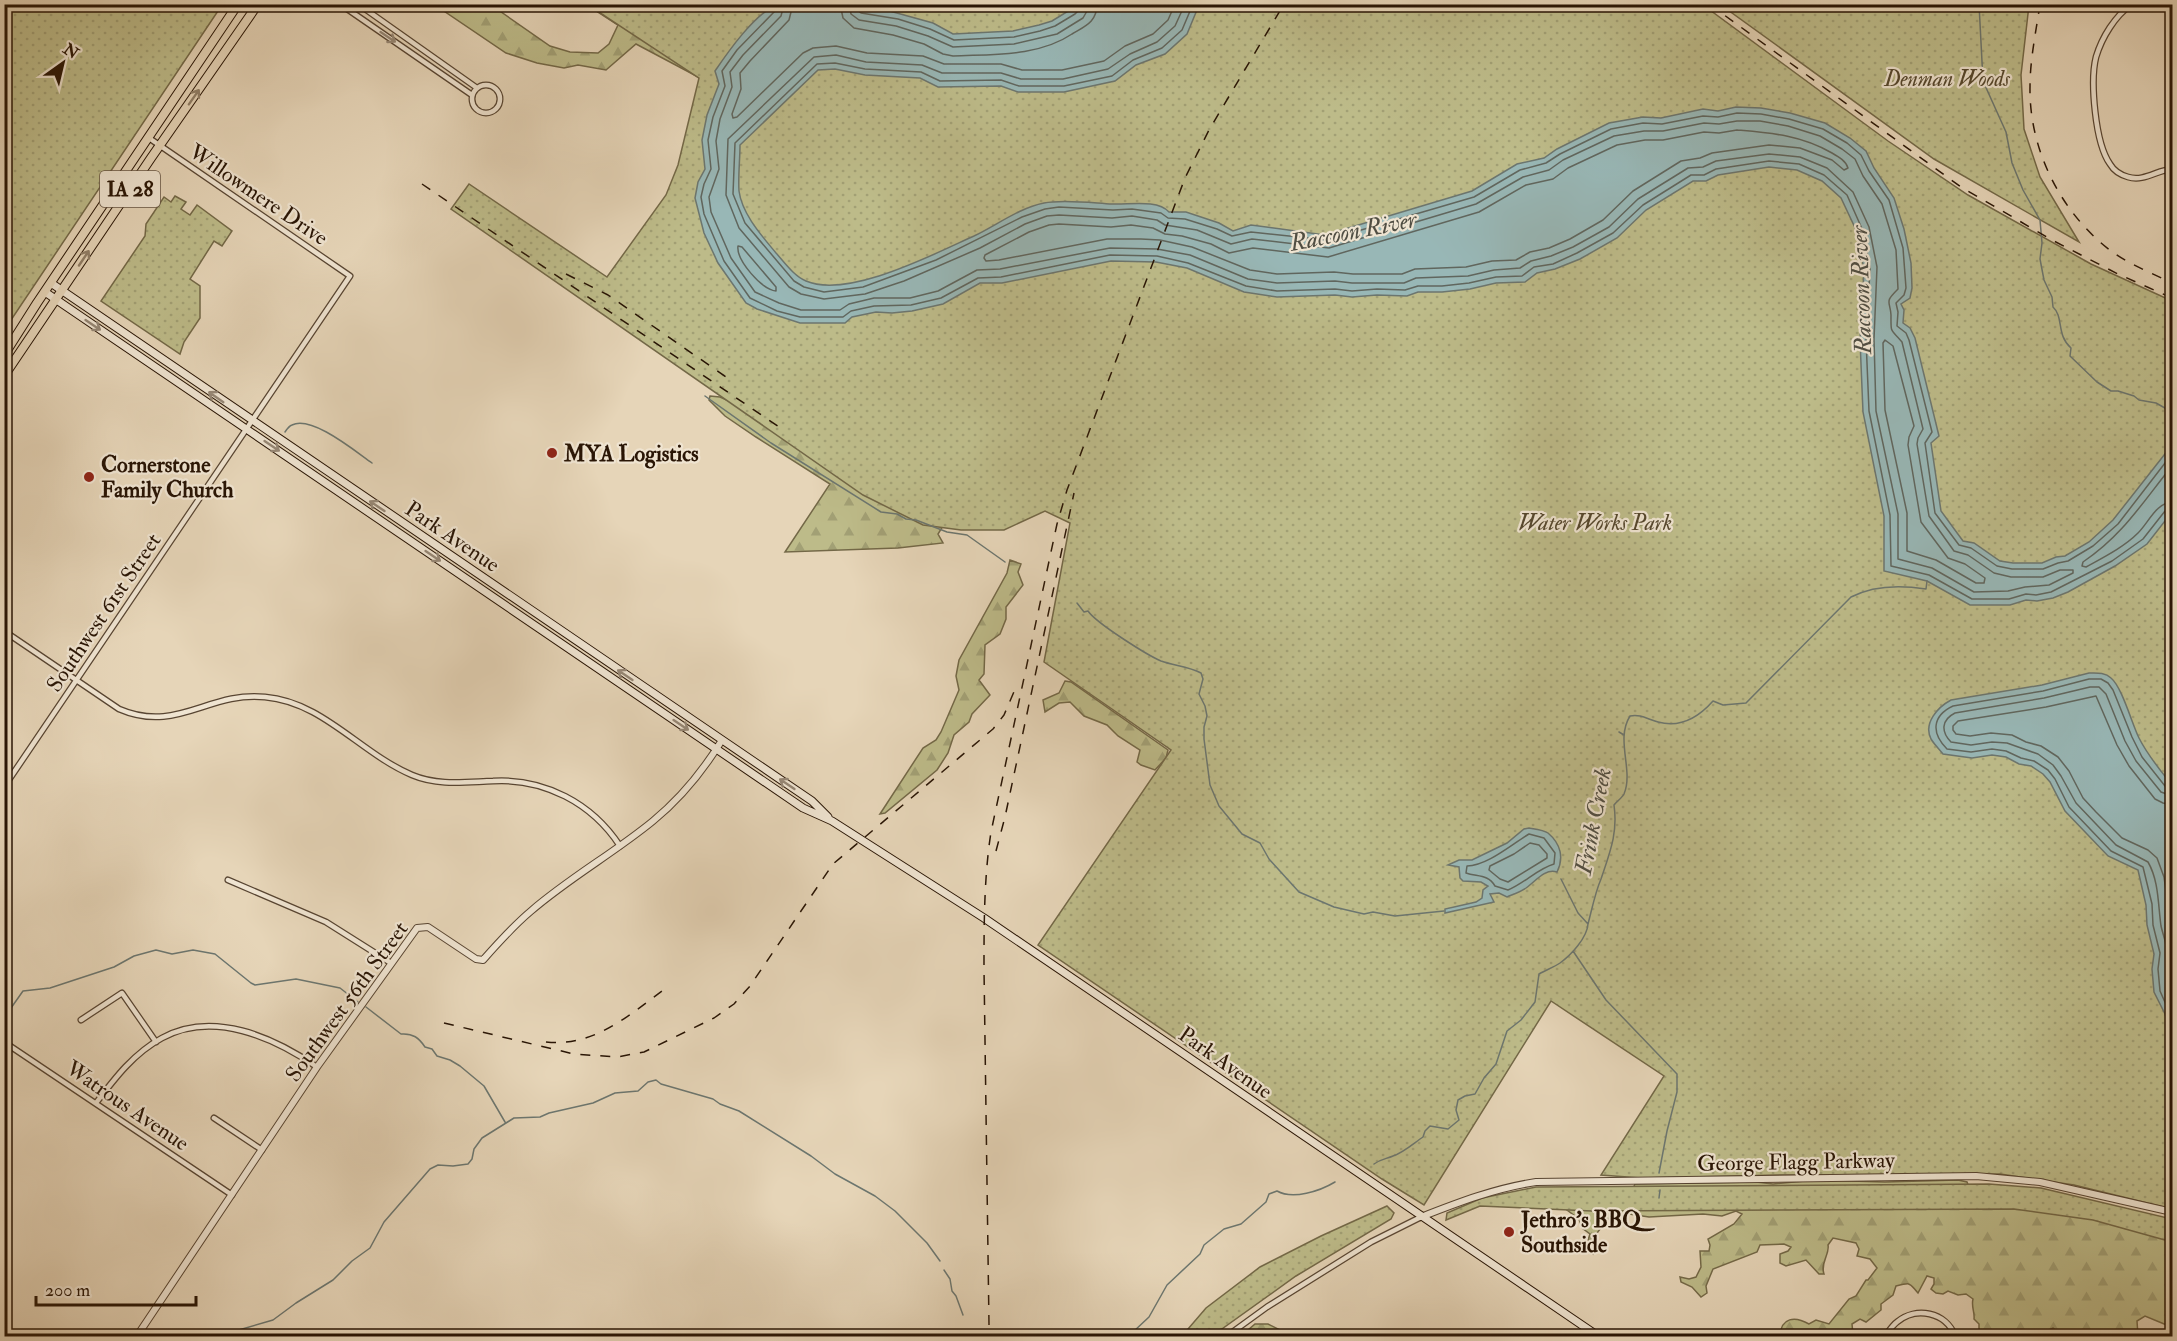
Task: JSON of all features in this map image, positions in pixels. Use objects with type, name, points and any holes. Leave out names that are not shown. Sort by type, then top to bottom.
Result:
[{"type":"main road","name":"IA 28","points":[[4,354],[238,4]]},
{"type":"main road","name":"IA 28","points":[[4,376],[258,4]]},
{"type":"main road","name":"Park Avenue","points":[[51,283],[812,801],[832,821]]},
{"type":"main road","name":"Park Avenue","points":[[45,292],[803,808],[832,821],[984,918],[1598,1336]]},
{"type":"street","points":[[340,4],[472,95]]},
{"type":"street","points":[[358,4],[477,88]]},
{"type":"street","points":[[2132,4],[2109,29],[2096,57],[2093,87],[2098,131],[2106,157],[2119,173],[2129,178],[2144,178],[2172,169]]},
{"type":"street","points":[[488,85],[496,89],[500,98],[498,106],[491,112],[482,113],[474,107],[472,95],[477,88],[488,85]]},
{"type":"street","name":"Willowmere Drive","points":[[149,138],[350,276]]},
{"type":"street","name":"Southwest 61st Street","points":[[4,787],[350,276]]},
{"type":"street","points":[[4,631],[119,709],[149,718],[180,715],[216,702],[240,697],[265,697],[287,701],[315,713],[414,776],[444,783],[511,781],[531,784],[556,792],[590,812],[609,830],[620,846]]},
{"type":"street","name":"Southwest 56th Street","points":[[137,1336],[318,1067],[414,932],[422,926],[428,927],[476,959],[483,960],[504,935],[532,909],[671,806],[699,776],[722,740]]},
{"type":"street","points":[[228,880],[326,922],[391,963]]},
{"type":"street","points":[[81,1020],[122,993],[156,1042]]},
{"type":"street","points":[[96,1103],[120,1072],[156,1042],[193,1027],[208,1025],[230,1028],[259,1036],[281,1044],[318,1067]]},
{"type":"street","name":"Watrous Avenue","points":[[4,1042],[232,1195]]},
{"type":"street","points":[[214,1118],[262,1150]]},
{"type":"street","name":"George Flagg Parkway","points":[[1421,1216],[1501,1188],[1536,1182],[1976,1176],[2040,1182],[2172,1212]]},
{"type":"street","points":[[1227,1336],[1267,1307],[1364,1247],[1421,1216]]},
{"type":"street","points":[[1887,1334],[1898,1321],[1908,1315],[1923,1312],[1944,1320],[1955,1336]]},
{"type":"green space","points":[[4,5],[222,5],[5,329]]},
{"type":"green space","points":[[435,5],[491,5],[550,46],[570,52],[598,53],[609,44],[618,25],[587,5],[771,5],[702,79],[636,44],[606,70],[578,65],[564,68],[537,63],[506,53]]},
{"type":"green space","name":"Water Works Park","points":[[588,5],[1703,5],[1888,141],[1968,195],[2091,264],[2172,301],[2172,1209],[2074,1185],[2000,1174],[1641,1178],[1601,1175],[1664,1076],[1551,1001],[1424,1205],[1382,1179],[1038,945],[1171,750],[1044,662],[1070,523],[1045,511],[1004,530],[961,530],[923,525],[863,495],[451,209],[469,184],[607,277],[666,195],[678,165],[699,78]]},
{"type":"green space","name":"Denman Woods","points":[[1721,5],[2029,5],[2021,75],[2024,129],[2040,177],[2079,242],[1934,159]]},
{"type":"green space","points":[[175,196],[186,202],[181,209],[190,215],[197,205],[232,231],[222,246],[214,241],[190,279],[200,286],[200,318],[184,342],[180,354],[101,301],[145,236],[146,224],[164,197],[171,202]]},
{"type":"green space","points":[[710,396],[720,397],[736,404],[943,526],[938,534],[943,543],[898,548],[785,552],[830,484],[725,416],[709,400]]},
{"type":"green space","points":[[1010,560],[1021,564],[1018,572],[1023,585],[1006,607],[1006,619],[1000,634],[985,645],[984,674],[979,680],[990,695],[972,714],[969,722],[954,735],[948,753],[937,770],[885,813],[880,814],[923,748],[936,740],[941,732],[959,690],[956,676],[959,660],[1007,573]]},
{"type":"green space","points":[[1065,681],[1071,682],[1168,750],[1166,758],[1155,770],[1141,765],[1137,762],[1140,750],[1118,736],[1107,725],[1084,716],[1070,702],[1059,703],[1045,712],[1043,700],[1059,693]]},
{"type":"green space","points":[[1816,1180],[1885,1182],[1958,1180],[1967,1182],[1970,1190],[1996,1205],[2172,1223],[2172,1329],[2145,1316],[2137,1321],[2138,1336],[2061,1336],[2053,1328],[2043,1336],[1984,1336],[1974,1319],[1973,1299],[1966,1294],[1958,1295],[1948,1291],[1943,1294],[1936,1293],[1931,1289],[1934,1278],[1927,1276],[1918,1293],[1910,1284],[1896,1286],[1893,1295],[1881,1304],[1881,1310],[1866,1322],[1860,1319],[1852,1324],[1853,1335],[1780,1336],[1783,1325],[1794,1319],[1809,1324],[1816,1320],[1829,1324],[1849,1299],[1856,1296],[1877,1268],[1870,1259],[1857,1256],[1859,1249],[1856,1243],[1833,1238],[1828,1245],[1823,1266],[1824,1274],[1819,1274],[1806,1260],[1786,1266],[1780,1263],[1780,1254],[1791,1247],[1784,1244],[1760,1245],[1757,1252],[1713,1269],[1706,1286],[1707,1293],[1701,1297],[1692,1287],[1681,1282],[1680,1277],[1689,1279],[1696,1277],[1701,1267],[1700,1251],[1709,1251],[1708,1239],[1734,1224],[1742,1214],[1736,1211],[1722,1216],[1703,1214],[1649,1217],[1629,1214],[1618,1216],[1607,1220],[1597,1233],[1594,1243],[1596,1250],[1593,1254],[1588,1244],[1590,1234],[1582,1228],[1579,1219],[1567,1210],[1632,1191],[1635,1184],[1756,1182],[1773,1184]]},
{"type":"green space","points":[[1989,1184],[2041,1188],[2172,1219],[2172,1242],[2093,1220],[2014,1209],[1592,1211],[1480,1206],[1446,1220],[1447,1213],[1482,1198],[1536,1187]]},
{"type":"green space","points":[[1387,1206],[1394,1213],[1391,1219],[1296,1276],[1212,1336],[1182,1336],[1206,1308],[1260,1267]]},
{"type":"green space","points":[[1255,1324],[1268,1324],[1292,1336],[1241,1336]]},
{"type":"water","name":"Raccoon River","points":[[775,5],[859,5],[933,23],[953,34],[1013,31],[1039,25],[1052,21],[1078,5],[1199,5],[1187,34],[1165,54],[1136,65],[1115,81],[1064,92],[1018,92],[1001,86],[938,87],[920,78],[865,75],[835,69],[818,70],[740,145],[739,191],[744,208],[753,224],[776,253],[794,273],[806,281],[824,285],[844,284],[891,272],[974,236],[1035,205],[1052,202],[1150,204],[1169,212],[1186,212],[1219,223],[1233,231],[1251,225],[1325,235],[1472,191],[1517,164],[1544,158],[1609,123],[1643,117],[1661,118],[1703,109],[1718,111],[1736,107],[1761,108],[1825,123],[1850,138],[1866,151],[1874,168],[1894,198],[1904,229],[1911,263],[1910,298],[1901,304],[1904,310],[1903,323],[1910,328],[1915,338],[1939,436],[1931,443],[1941,511],[1963,541],[1974,543],[2000,561],[2013,563],[2042,563],[2065,556],[2089,542],[2113,520],[2172,445],[2172,512],[2147,544],[2115,566],[2053,598],[2037,601],[2026,600],[2010,605],[1970,605],[1927,581],[1884,571],[1884,516],[1863,412],[1860,340],[1864,270],[1857,232],[1841,198],[1822,181],[1797,170],[1769,167],[1718,175],[1706,181],[1693,181],[1646,210],[1617,238],[1580,259],[1537,273],[1525,282],[1496,283],[1442,292],[1418,292],[1407,296],[1277,297],[1244,292],[1187,268],[1156,262],[1111,261],[1002,283],[980,283],[943,304],[912,311],[876,312],[852,317],[845,323],[800,323],[757,309],[746,303],[718,263],[704,233],[695,198],[698,182],[705,169],[702,140],[707,115],[719,84],[715,71],[750,26]]},
{"type":"water","points":[[2089,673],[2106,675],[2115,683],[2143,745],[2172,785],[2172,1040],[2165,1014],[2154,992],[2152,969],[2154,954],[2138,870],[2108,856],[2065,811],[2050,782],[2031,766],[2019,764],[2006,757],[1992,755],[1972,758],[1943,754],[1932,741],[1929,733],[1933,716],[1951,700],[2042,685]]},
{"type":"water","points":[[1524,829],[1546,832],[1556,842],[1561,856],[1557,872],[1545,873],[1524,889],[1507,897],[1499,893],[1490,894],[1494,902],[1445,913],[1445,909],[1476,902],[1482,898],[1483,890],[1488,886],[1481,882],[1463,881],[1460,878],[1459,867],[1448,865],[1459,860],[1472,860],[1507,843]]},
{"type":"waterway","points":[[1979,4],[1983,81],[2006,132],[2012,163],[2023,190],[2040,220],[2042,243],[2040,259],[2044,280],[2052,297],[2063,338],[2071,348],[2070,356],[2097,382],[2111,391],[2118,391],[2139,400],[2156,403],[2172,412]]},
{"type":"waterway","points":[[705,396],[771,443],[881,512],[897,514],[947,532],[967,535],[1005,562]]},
{"type":"waterway","points":[[285,432],[292,425],[301,423],[311,425],[334,436],[372,463]]},
{"type":"waterway","name":"Frink Creek","points":[[1374,1164],[1405,1150],[1423,1137],[1430,1126],[1448,1129],[1459,1120],[1456,1110],[1458,1100],[1475,1094],[1484,1078],[1496,1064],[1507,1031],[1521,1020],[1535,1002],[1539,974],[1564,960],[1585,935],[1612,842],[1615,825],[1614,805],[1623,795],[1627,785],[1624,735],[1630,716],[1641,716],[1666,724],[1674,724],[1695,717],[1713,701],[1723,705],[1746,703],[1851,597],[1869,590],[1888,587],[1926,589],[1927,581]]},
{"type":"waterway","points":[[1077,603],[1084,612],[1088,611],[1111,631],[1145,652],[1161,661],[1201,673],[1203,679],[1199,694],[1207,716],[1204,739],[1210,785],[1219,806],[1242,834],[1260,843],[1269,859],[1299,892],[1334,907],[1364,914],[1373,912],[1395,916],[1444,911]]},
{"type":"waterway","name":"Frink Creek","points":[[1619,732],[1624,735]]},
{"type":"waterway","points":[[1561,879],[1578,913],[1588,924]]},
{"type":"waterway","points":[[4,1018],[23,991],[50,988],[114,967],[134,956],[156,950],[172,954],[193,950],[215,954],[255,985],[296,979],[340,988],[358,1002]]},
{"type":"waterway","points":[[1573,951],[1606,1000],[1677,1074],[1677,1092],[1659,1173]]},
{"type":"waterway","points":[[366,1007],[401,1034],[415,1037],[425,1047],[432,1049],[437,1056],[460,1066],[484,1086],[505,1122]]},
{"type":"waterway","points":[[218,1336],[273,1320],[333,1280],[352,1261],[370,1248],[384,1222],[430,1169],[438,1165],[468,1164],[472,1159],[474,1149],[482,1138],[514,1118],[540,1117],[593,1103],[615,1093],[638,1091],[648,1082],[656,1080],[661,1084],[713,1099],[739,1111],[811,1156],[835,1174],[875,1196],[895,1211],[927,1243],[940,1261]]},
{"type":"waterway","name":"Frink Creek","points":[[1131,1336],[1149,1317],[1167,1285],[1200,1254],[1204,1245],[1224,1229],[1241,1224],[1266,1202],[1269,1194],[1277,1191],[1291,1195],[1306,1193],[1335,1182]]},
{"type":"waterway","points":[[1659,1198],[1660,1190]]},
{"type":"waterway","points":[[944,1270],[950,1279],[952,1291],[963,1315]]},
{"type":"railway","points":[[989,1325],[984,969],[987,866],[991,832],[1057,524],[1067,490],[1185,178],[1209,130],[1284,4]]},
{"type":"railway","points":[[1709,4],[1961,187],[2052,240],[2118,274],[2172,298]]},
{"type":"railway","points":[[2040,4],[2031,66],[2031,111],[2035,134],[2051,178],[2063,199],[2093,236],[2111,251],[2141,269],[2172,283]]},
{"type":"railway","points":[[422,184],[785,431]]},
{"type":"railway","points":[[566,274],[608,295],[729,379]]},
{"type":"railway","points":[[996,851],[1074,493]]},
{"type":"railway","points":[[444,1023],[574,1054],[617,1057],[644,1052],[714,1018],[734,1004],[750,986],[833,864],[993,729],[1004,715],[1016,687]]},
{"type":"railway","points":[[546,1042],[579,1040],[594,1035],[622,1020],[662,991]]},
{"type":"place","name":"MYA Logistics","points":[[552,453]]},
{"type":"place","name":"Cornerstone Family Church","points":[[89,477]]},
{"type":"place","name":"Jethro's BBQ Southside","points":[[1509,1232]]}]
